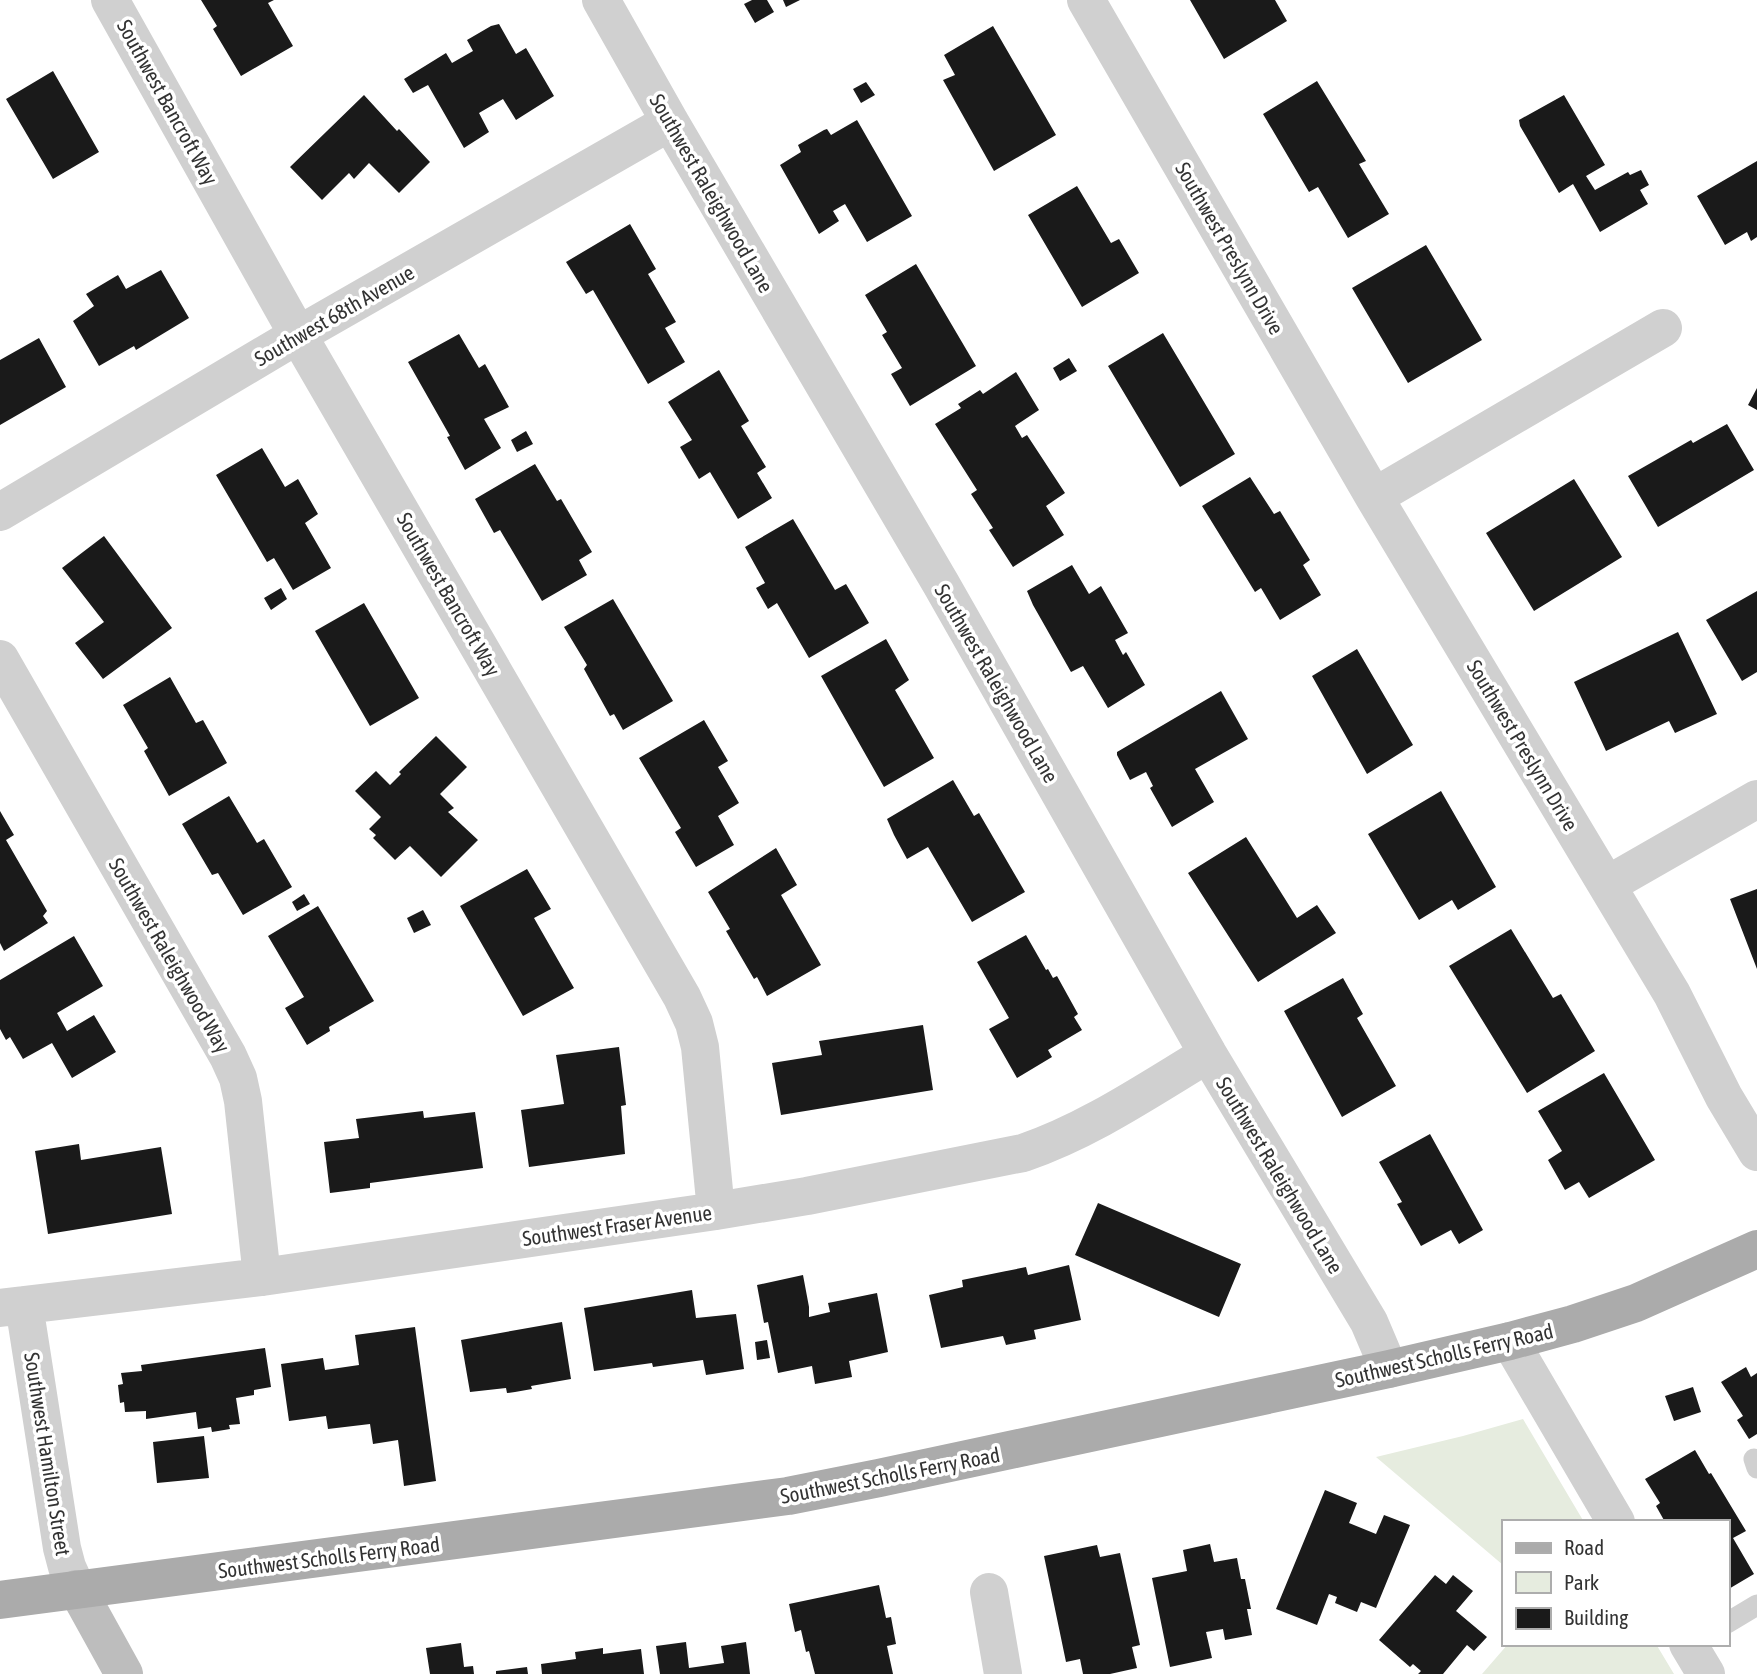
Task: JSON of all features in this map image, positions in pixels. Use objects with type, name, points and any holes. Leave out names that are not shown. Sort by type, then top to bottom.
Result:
[{"type":"main road","name":"Southwest Scholls Ferry Road","points":[[0,1600],[788,1496],[1064,1440],[1510,1341],[1636,1303],[1757,1249]]},
{"type":"street","name":"Southwest Bancroft Way","points":[[110,0],[298,335],[682,996],[694,1023],[700,1047],[716,1211]]},
{"type":"street","name":"Southwest Raleighwood Lane","points":[[601,0],[941,584],[1208,1054],[1368,1322],[1389,1369]]},
{"type":"street","name":"Southwest Preslynn Drive","points":[[1086,0],[1374,497],[1672,994],[1724,1097],[1757,1152]]},
{"type":"street","name":"Southwest 68th Avenue","points":[[0,512],[298,335],[670,122]]},
{"type":"street","points":[[1374,497],[1663,328]]},
{"type":"street","name":"Southwest Raleighwood Way","points":[[0,659],[228,1056],[238,1078],[243,1101],[262,1276]]},
{"type":"street","points":[[1607,885],[1757,799]]},
{"type":"street","name":"Southwest Fraser Avenue","points":[[12,1306],[262,1276],[716,1211],[807,1196],[1023,1153],[1103,1118],[1208,1054]]},
{"type":"street","name":"Southwest Hamilton Street","points":[[12,1306],[67,1567],[124,1674]]},
{"type":"street","points":[[1510,1341],[1615,1520]]},
{"type":"street","points":[[989,1592],[1003,1674]]},
{"type":"lane","points":[[1729,1622],[1757,1605]]},
{"type":"green space","points":[[1523,1419],[1583,1520],[1502,1520],[1502,1564],[1376,1457]]},
{"type":"green space","points":[[1506,1646],[1657,1646],[1674,1674],[1482,1674]]},
{"type":"building","points":[[201,0],[274,0],[268,3],[293,46],[241,76],[213,29],[217,26]]},
{"type":"building","points":[[752,0],[767,0],[774,12],[755,23],[744,4]]},
{"type":"building","points":[[783,0],[800,0],[786,7]]},
{"type":"building","points":[[1190,0],[1275,0],[1287,21],[1224,59]]},
{"type":"building","points":[[499,24],[516,54],[526,48],[554,96],[516,120],[503,99],[479,113],[489,132],[464,148],[428,85],[413,93],[404,79],[446,53],[452,63],[473,51],[467,40]]},
{"type":"building","points":[[993,26],[1056,135],[994,171],[943,80],[955,75],[944,55]]},
{"type":"building","points":[[53,71],[99,152],[53,179],[6,99]]},
{"type":"building","points":[[1317,81],[1366,161],[1359,164],[1389,214],[1348,238],[1318,187],[1309,192],[1263,114]]},
{"type":"building","points":[[866,82],[875,95],[861,103],[853,89]]},
{"type":"building","points":[[364,95],[430,162],[399,193],[369,163],[354,179],[349,173],[322,200],[290,167]]},
{"type":"building","points":[[1564,95],[1605,165],[1586,176],[1595,190],[1628,172],[1630,175],[1641,170],[1649,185],[1640,190],[1648,204],[1600,232],[1573,184],[1559,193],[1520,126],[1519,120]]},
{"type":"building","points":[[857,120],[912,216],[867,242],[845,204],[833,211],[839,221],[819,234],[780,165],[801,152],[798,145],[827,129],[831,135]]},
{"type":"building","points":[[1757,161],[1757,237],[1751,241],[1747,232],[1725,245],[1697,196]]},
{"type":"building","points":[[1077,186],[1111,243],[1119,239],[1139,273],[1082,307],[1028,215]]},
{"type":"building","points":[[630,224],[656,269],[648,274],[676,322],[665,328],[685,362],[648,384],[593,290],[586,294],[566,262]]},
{"type":"building","points":[[1426,245],[1482,340],[1408,383],[1352,288]]},
{"type":"building","points":[[916,264],[976,366],[910,406],[891,374],[902,368],[882,335],[887,332],[865,295]]},
{"type":"building","points":[[161,270],[189,318],[136,350],[134,346],[99,366],[73,321],[94,306],[86,294],[118,275],[126,289]]},
{"type":"building","points":[[1163,333],[1235,454],[1180,487],[1108,366]]},
{"type":"building","points":[[459,334],[479,368],[485,364],[509,407],[484,419],[501,448],[465,470],[447,437],[450,436],[408,362]]},
{"type":"building","points":[[39,338],[66,387],[0,425],[0,360]]},
{"type":"building","points":[[1069,358],[1077,371],[1060,381],[1053,368]]},
{"type":"building","points":[[719,370],[749,421],[741,426],[766,467],[757,473],[772,498],[738,519],[710,472],[699,479],[680,447],[692,440],[668,402]]},
{"type":"building","points":[[1016,372],[1039,410],[1015,426],[1022,438],[1027,435],[1065,493],[1046,506],[1064,535],[1013,567],[989,530],[993,528],[971,494],[977,490],[935,424],[961,408],[958,404],[980,390],[983,394]]},
{"type":"building","points":[[1757,388],[1757,410],[1748,405]]},
{"type":"building","points":[[1727,424],[1754,470],[1658,527],[1628,476],[1691,440],[1693,443]]},
{"type":"building","points":[[526,431],[533,444],[517,452],[511,440]]},
{"type":"building","points":[[262,448],[285,487],[298,479],[318,514],[305,523],[331,568],[293,590],[274,558],[267,562],[216,475]]},
{"type":"building","points":[[535,464],[557,501],[561,499],[592,552],[579,560],[587,575],[542,601],[500,530],[494,533],[475,499]]},
{"type":"building","points":[[1250,477],[1274,514],[1280,511],[1310,560],[1303,565],[1321,595],[1280,620],[1261,588],[1255,592],[1202,506]]},
{"type":"building","points":[[1574,479],[1622,557],[1534,611],[1486,533]]},
{"type":"building","points":[[793,519],[835,590],[846,584],[869,623],[809,658],[777,603],[768,609],[756,588],[765,583],[745,547]]},
{"type":"building","points":[[104,536],[172,628],[103,679],[75,643],[104,622],[62,568]]},
{"type":"building","points":[[1072,565],[1089,594],[1101,586],[1128,633],[1115,640],[1123,655],[1126,652],[1145,685],[1108,708],[1083,666],[1071,672],[1027,591]]},
{"type":"building","points":[[281,588],[287,599],[271,610],[264,598]]},
{"type":"building","points":[[1757,591],[1757,672],[1742,681],[1706,620]]},
{"type":"building","points":[[613,599],[673,701],[623,730],[614,714],[610,716],[584,669],[587,665],[564,627]]},
{"type":"building","points":[[364,603],[419,698],[370,726],[315,631]]},
{"type":"building","points":[[1678,632],[1717,714],[1675,733],[1669,721],[1606,751],[1574,682]]},
{"type":"building","points":[[886,639],[909,680],[895,690],[934,758],[884,787],[821,676]]},
{"type":"building","points":[[1357,649],[1413,745],[1367,774],[1312,676]]},
{"type":"building","points":[[170,677],[196,723],[203,720],[227,763],[169,796],[144,751],[148,748],[123,705]]},
{"type":"building","points":[[1221,691],[1248,739],[1195,769],[1214,802],[1172,827],[1150,788],[1153,786],[1146,772],[1130,780],[1117,752]]},
{"type":"building","points":[[704,720],[728,761],[718,767],[739,803],[718,816],[734,845],[696,867],[675,832],[681,828],[639,758]]},
{"type":"building","points":[[436,736],[467,767],[440,794],[454,808],[448,812],[478,840],[441,877],[410,846],[395,860],[373,838],[376,835],[369,829],[381,817],[355,791],[376,771],[390,785],[401,774],[399,772]]},
{"type":"building","points":[[953,780],[974,816],[979,813],[1025,892],[972,922],[928,847],[907,859],[887,819]]},
{"type":"building","points":[[1441,791],[1496,887],[1458,910],[1452,900],[1419,920],[1368,834]]},
{"type":"building","points":[[229,796],[257,843],[264,839],[292,887],[243,915],[218,873],[212,875],[182,824]]},
{"type":"building","points":[[0,811],[14,835],[6,840],[47,911],[43,916],[48,923],[4,951],[0,943]]},
{"type":"building","points":[[1246,837],[1297,918],[1317,905],[1336,933],[1258,982],[1188,873]]},
{"type":"building","points":[[776,848],[797,885],[781,895],[821,965],[767,996],[726,931],[730,929],[708,892]]},
{"type":"building","points":[[527,869],[551,909],[534,918],[574,988],[523,1016],[460,906]]},
{"type":"building","points":[[1757,889],[1757,969],[1730,899]]},
{"type":"building","points":[[304,894],[310,904],[297,911],[292,902]]},
{"type":"building","points":[[318,906],[374,1001],[329,1027],[330,1031],[307,1045],[285,1008],[304,997],[268,936]]},
{"type":"building","points":[[423,910],[431,925],[414,933],[407,918]]},
{"type":"building","points":[[1511,929],[1553,998],[1561,994],[1595,1051],[1527,1093],[1449,966]]},
{"type":"building","points":[[1026,935],[1046,970],[1048,969],[1053,978],[1057,976],[1078,1014],[1074,1017],[1082,1030],[1048,1050],[1052,1057],[1017,1078],[989,1029],[1009,1018],[977,962]]},
{"type":"building","points":[[74,936],[103,986],[57,1013],[67,1031],[94,1015],[116,1052],[72,1078],[52,1043],[23,1059],[10,1037],[6,1040],[0,1029],[0,980]]},
{"type":"building","points":[[1343,978],[1363,1014],[1357,1018],[1396,1086],[1342,1117],[1284,1011]]},
{"type":"building","points":[[923,1025],[933,1090],[781,1115],[772,1063],[822,1055],[819,1041]]},
{"type":"building","points":[[619,1047],[626,1105],[621,1106],[625,1154],[529,1167],[521,1110],[564,1104],[556,1055]]},
{"type":"building","points":[[1604,1073],[1655,1160],[1589,1198],[1579,1182],[1565,1190],[1548,1160],[1562,1151],[1538,1111]]},
{"type":"building","points":[[423,1111],[424,1118],[475,1112],[483,1168],[370,1183],[370,1188],[330,1193],[324,1142],[359,1138],[356,1119]]},
{"type":"building","points":[[1430,1134],[1483,1230],[1459,1244],[1451,1230],[1421,1246],[1397,1204],[1402,1202],[1379,1162]]},
{"type":"building","points":[[79,1144],[81,1160],[161,1147],[172,1214],[48,1234],[35,1151]]},
{"type":"building","points":[[1098,1203],[1241,1264],[1219,1317],[1075,1255]]},
{"type":"building","points":[[1069,1265],[1081,1320],[1034,1330],[1036,1339],[1006,1345],[1003,1336],[941,1348],[929,1295],[963,1287],[962,1280],[1026,1267],[1028,1275]]},
{"type":"building","points":[[803,1275],[809,1317],[830,1312],[828,1303],[877,1293],[888,1352],[849,1361],[852,1377],[815,1384],[812,1366],[778,1373],[768,1322],[764,1323],[757,1285]]},
{"type":"building","points":[[692,1290],[696,1318],[736,1314],[744,1369],[706,1375],[703,1360],[653,1367],[652,1363],[594,1371],[584,1308]]},
{"type":"building","points":[[562,1322],[571,1379],[531,1386],[532,1389],[515,1392],[507,1393],[506,1388],[470,1392],[461,1340]]},
{"type":"building","points":[[415,1327],[436,1481],[404,1486],[398,1440],[373,1444],[370,1424],[328,1429],[326,1416],[289,1421],[281,1364],[323,1358],[325,1370],[359,1365],[355,1335]]},
{"type":"building","points":[[767,1340],[770,1358],[757,1360],[755,1342]]},
{"type":"building","points":[[265,1348],[271,1387],[254,1390],[254,1395],[236,1398],[240,1424],[229,1425],[230,1429],[212,1432],[211,1427],[198,1429],[196,1412],[146,1419],[146,1411],[125,1412],[124,1402],[120,1403],[118,1385],[123,1384],[121,1373],[142,1371],[141,1365]]},
{"type":"building","points":[[1746,1367],[1751,1377],[1757,1373],[1757,1434],[1749,1439],[1737,1420],[1743,1416],[1721,1382]]},
{"type":"building","points":[[1693,1387],[1701,1412],[1674,1421],[1665,1396]]},
{"type":"building","points":[[204,1436],[209,1478],[157,1483],[153,1442]]},
{"type":"building","points":[[1695,1450],[1746,1531],[1733,1538],[1754,1574],[1729,1589],[1729,1520],[1664,1520],[1656,1506],[1660,1503],[1645,1479]]},
{"type":"building","points":[[1325,1490],[1357,1503],[1349,1523],[1376,1534],[1384,1515],[1410,1525],[1376,1608],[1361,1602],[1357,1612],[1335,1603],[1337,1597],[1329,1594],[1317,1625],[1276,1609]]},
{"type":"building","points":[[1210,1544],[1214,1562],[1237,1558],[1241,1579],[1245,1579],[1251,1609],[1247,1609],[1252,1635],[1225,1640],[1223,1629],[1206,1632],[1212,1658],[1170,1667],[1152,1578],[1187,1571],[1183,1550]]},
{"type":"building","points":[[1097,1545],[1100,1557],[1120,1553],[1140,1645],[1132,1647],[1137,1668],[1110,1674],[1083,1674],[1080,1659],[1066,1662],[1044,1556]]},
{"type":"building","points":[[1435,1575],[1446,1584],[1453,1575],[1473,1591],[1456,1611],[1487,1637],[1474,1651],[1467,1645],[1443,1674],[1418,1674],[1421,1671],[1413,1664],[1410,1667],[1379,1640]]},
{"type":"building","points":[[879,1585],[886,1618],[891,1617],[896,1644],[887,1646],[893,1674],[815,1674],[801,1630],[795,1632],[789,1604]]},
{"type":"building","points":[[686,1642],[689,1668],[724,1663],[721,1646],[746,1642],[750,1674],[660,1674],[656,1646]]},
{"type":"building","points":[[461,1643],[464,1667],[473,1666],[474,1674],[430,1674],[426,1648]]},
{"type":"building","points":[[603,1648],[603,1654],[641,1649],[644,1674],[542,1674],[541,1664],[576,1659],[575,1652]]},
{"type":"building","points":[[527,1667],[528,1674],[496,1674],[496,1671]]}]
